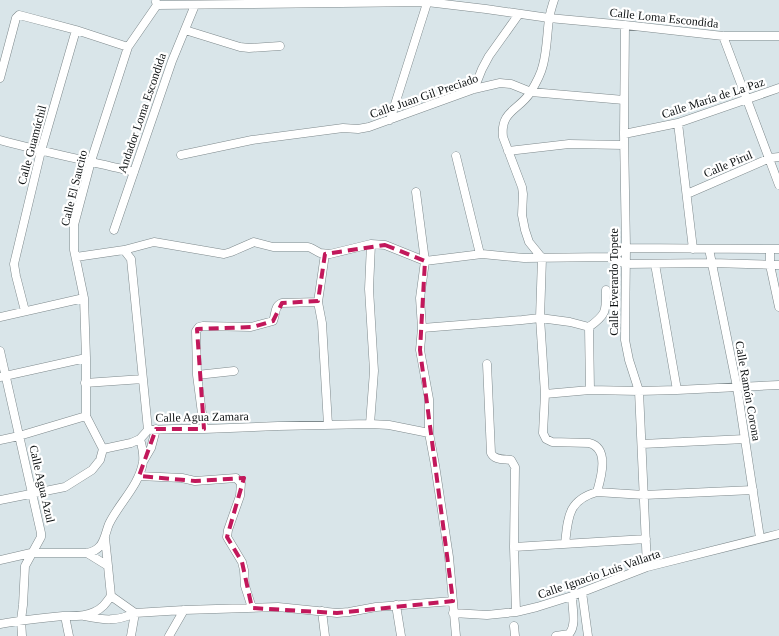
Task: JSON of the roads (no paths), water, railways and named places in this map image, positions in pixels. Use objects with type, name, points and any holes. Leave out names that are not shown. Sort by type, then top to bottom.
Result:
[{"type":"street","points":[[486,8],[488,0]]},
{"type":"street","points":[[554,0],[549,18],[543,66],[531,92],[505,119],[502,137],[522,187],[522,215],[525,230],[529,242],[542,258],[540,318],[545,394],[543,433],[546,439],[552,442],[594,444],[603,462],[603,470],[597,492]]},
{"type":"street","points":[[390,120],[427,1]]},
{"type":"street","name":"Calle Loma Escondida","points":[[156,2],[194,5],[427,1],[549,18],[625,24],[723,36],[779,36]]},
{"type":"street","name":"Calle El Saucito","points":[[103,450],[86,416],[84,298],[74,250],[74,225],[91,161],[128,47],[156,2]]},
{"type":"street","name":"Andador Loma Escondida","points":[[114,230],[172,62],[194,5]]},
{"type":"street","points":[[474,90],[489,56],[519,14]]},
{"type":"street","points":[[0,78],[16,18],[19,15],[76,30],[128,47]]},
{"type":"street","name":"Calle Everardo Topete","points":[[625,24],[625,340],[639,391],[647,568]]},
{"type":"street","name":"Calle Guamúchil","points":[[26,311],[14,268],[15,260],[41,152],[76,30]]},
{"type":"street","points":[[185,30],[240,47],[280,46]]},
{"type":"street","points":[[723,36],[779,185]]},
{"type":"street","name":"Calle Juan Gil Preciado","points":[[181,155],[252,140],[343,128],[364,128],[474,90],[506,82],[531,92],[624,100]]},
{"type":"street","name":"Calle María de La Paz","points":[[624,134],[678,123],[779,88]]},
{"type":"street","points":[[678,123],[693,249]]},
{"type":"street","points":[[0,140],[41,152],[91,161],[134,172]]},
{"type":"street","points":[[508,151],[569,144],[624,146]]},
{"type":"street","points":[[456,156],[480,254]]},
{"type":"street","name":"Calle Pirul","points":[[687,194],[770,158],[779,157]]},
{"type":"street","points":[[416,192],[425,260],[420,298],[422,328],[420,350],[429,399],[428,433],[449,557],[456,636]]},
{"type":"street","points":[[76,257],[124,250],[154,242],[224,254],[254,242],[273,247],[308,247],[325,254],[372,244],[385,245],[425,260],[480,254],[524,258],[612,257],[625,264],[712,263],[779,265]]},
{"type":"street","points":[[524,258],[529,242]]},
{"type":"street","points":[[370,424],[374,371],[369,289],[372,244]]},
{"type":"street","points":[[612,257],[626,248],[779,249]]},
{"type":"street","name":"Calle Ramón Corona","points":[[709,249],[737,387],[760,538]]},
{"type":"street","points":[[770,249],[770,265],[779,307]]},
{"type":"street","points":[[0,560],[31,553],[87,554],[93,552],[98,548],[109,524],[139,476],[144,460],[151,448],[152,429],[143,379],[130,259],[124,250]]},
{"type":"street","points":[[325,254],[318,302],[322,323],[328,425]]},
{"type":"street","points":[[655,264],[678,390]]},
{"type":"street","points":[[422,328],[540,318],[589,327],[604,315],[606,290]]},
{"type":"street","points":[[0,316],[84,298]]},
{"type":"street","points":[[204,430],[197,375],[196,331],[199,327],[253,327],[273,321],[279,304],[318,302]]},
{"type":"street","points":[[589,327],[590,390]]},
{"type":"street","name":"Calle Agua Azul","points":[[0,352],[3,377],[42,533],[25,566],[21,620],[22,636]]},
{"type":"street","points":[[3,377],[86,358]]},
{"type":"street","points":[[487,364],[491,453],[495,458],[511,460],[516,470],[514,547],[516,612]]},
{"type":"street","points":[[197,375],[234,371]]},
{"type":"street","points":[[85,383],[143,379]]},
{"type":"street","points":[[545,394],[590,390],[678,390],[779,385]]},
{"type":"street","points":[[0,440],[86,416]]},
{"type":"street","name":"Calle Agua Zamara","points":[[140,439],[152,429],[204,430],[370,424],[389,425],[428,433]]},
{"type":"street","points":[[0,500],[65,487],[92,470],[98,464],[103,450],[140,439],[144,460]]},
{"type":"street","points":[[642,444],[745,439]]},
{"type":"street","points":[[139,476],[182,478],[194,481],[236,478],[241,483],[240,496],[227,537],[242,562],[245,586],[252,608]]},
{"type":"street","points":[[565,544],[567,522],[572,508],[578,501],[597,492],[644,495],[753,490]]},
{"type":"street","name":"Calle Ignacio Luis Vallarta","points":[[453,613],[487,615],[516,612],[537,607],[647,568],[779,534]]},
{"type":"street","points":[[81,616],[100,609],[111,596],[104,538]]},
{"type":"street","points":[[514,547],[646,539]]},
{"type":"street","points":[[87,554],[108,566]]},
{"type":"street","points":[[582,592],[588,636]]},
{"type":"street","points":[[111,596],[135,614]]},
{"type":"street","points":[[556,636],[566,635],[571,632],[573,627],[572,596]]},
{"type":"street","points":[[0,624],[65,616],[81,616],[112,621],[135,614],[184,610],[278,607],[337,613],[376,606],[453,601]]},
{"type":"street","points":[[396,605],[401,636]]},
{"type":"street","points":[[169,636],[184,610]]},
{"type":"street","points":[[322,611],[325,636]]},
{"type":"street","points":[[573,614],[585,612]]},
{"type":"street","points":[[131,636],[135,614]]},
{"type":"street","points":[[65,616],[69,636]]},
{"type":"street","points":[[514,626],[516,636]]}]
